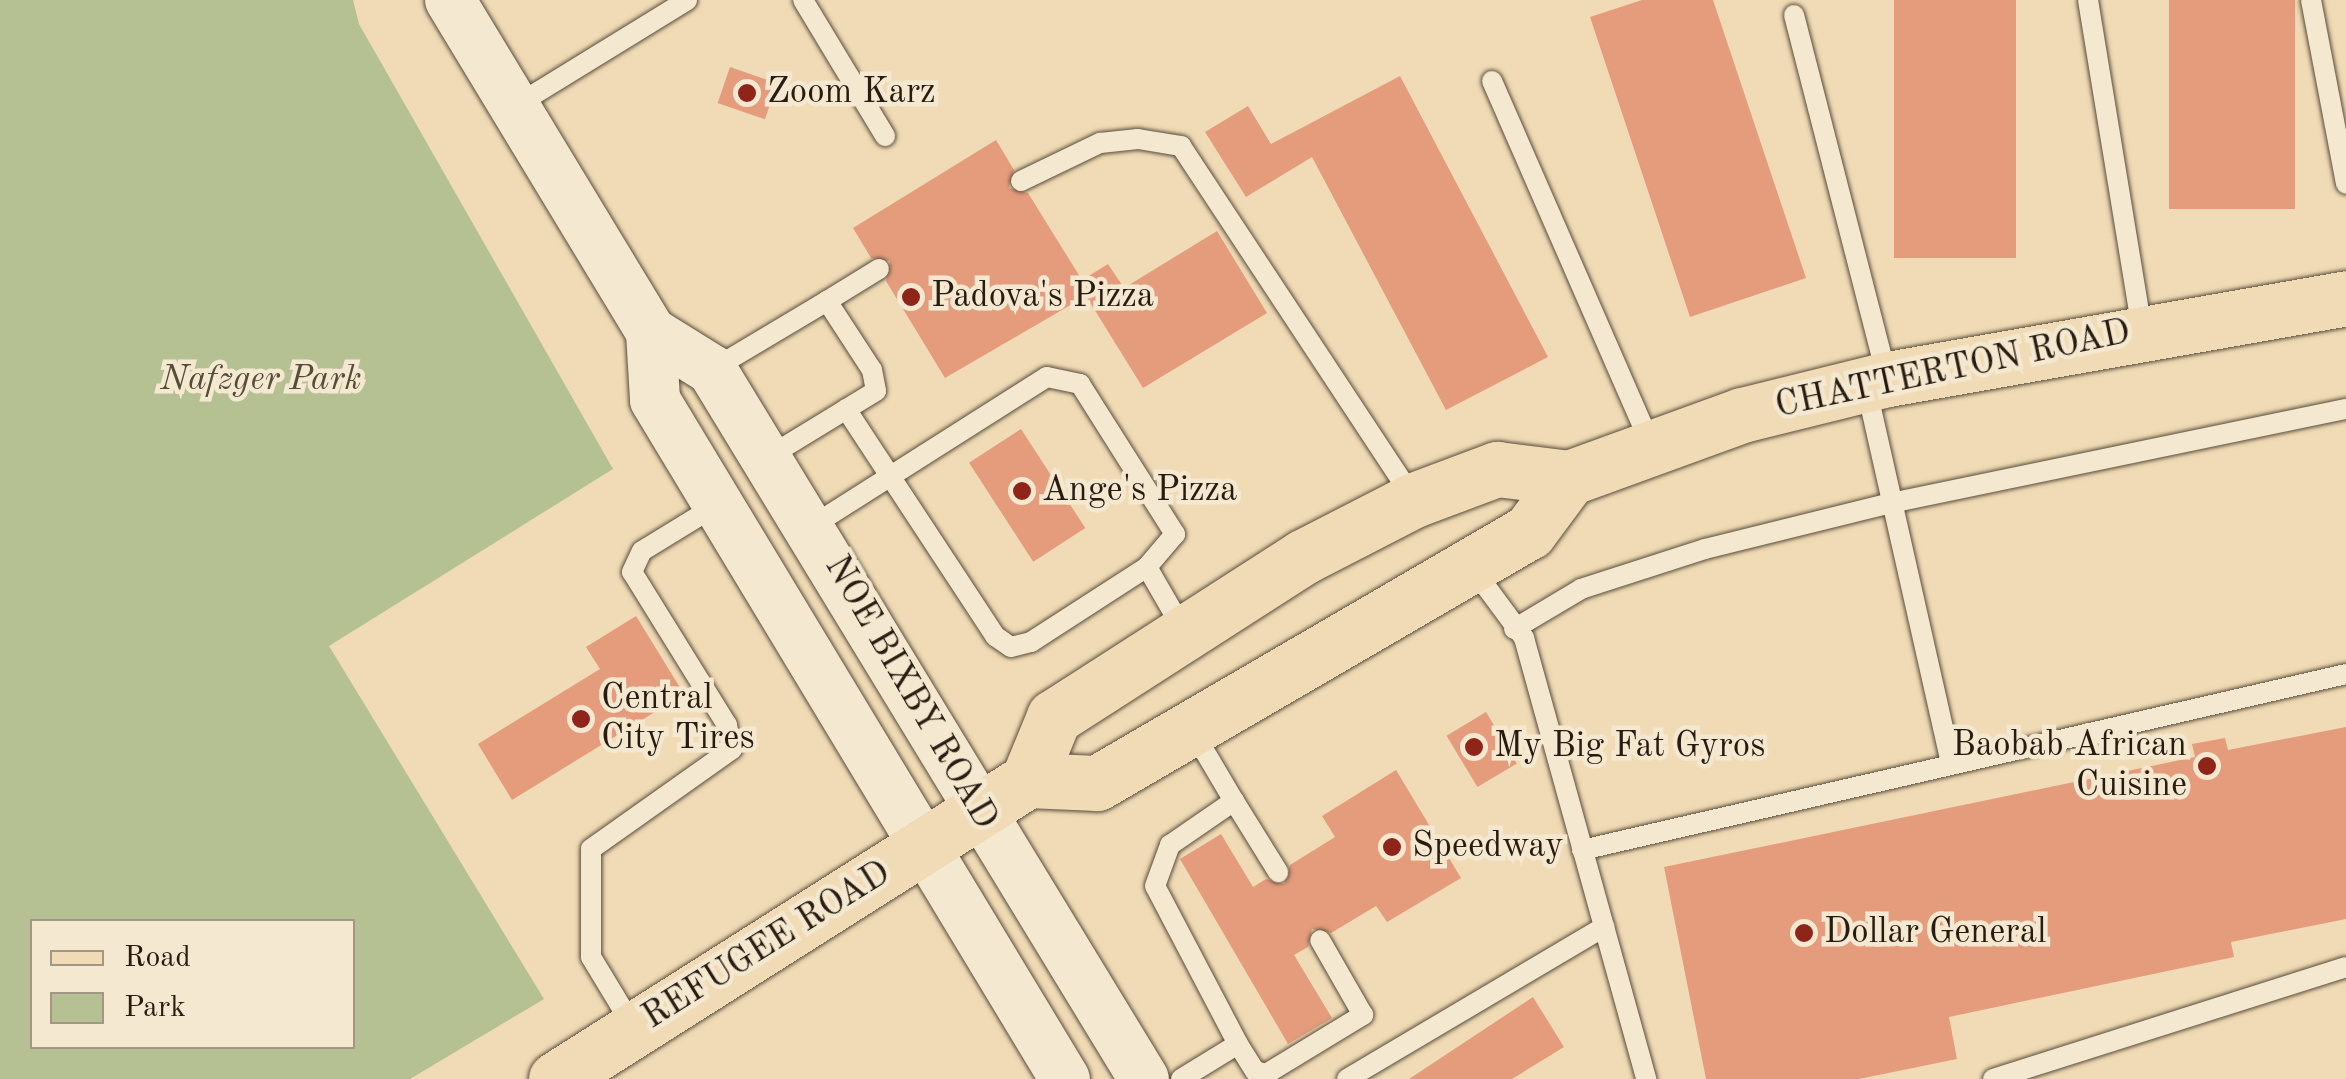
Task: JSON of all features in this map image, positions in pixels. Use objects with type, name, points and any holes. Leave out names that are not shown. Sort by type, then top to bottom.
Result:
[{"type":"main road","name":"CHATTERTON ROAD","points":[[1028,780],[1054,716],[1303,557],[1414,500],[1497,469],[1570,478],[1652,445],[1876,381],[2142,330],[2346,298]]},
{"type":"main road","points":[[979,812],[1028,780],[1097,783],[1469,563],[1529,532],[1570,478]]},
{"type":"main road","name":"REFUGEE ROAD","points":[[556,1079],[979,812]]},
{"type":"street","name":"NOE BIXBY ROAD","points":[[450,0],[651,332],[712,370],[768,457],[979,812],[1144,1079]]},
{"type":"street","name":"NOE BIXBY ROAD","points":[[651,332],[655,400],[921,848],[1065,1079]]},
{"type":"lane","points":[[515,106],[686,0]]},
{"type":"lane","points":[[802,0],[886,136]]},
{"type":"lane","points":[[2088,0],[2142,330]]},
{"type":"lane","points":[[2312,0],[2346,184]]},
{"type":"lane","points":[[1794,15],[1876,381],[1891,502],[1951,764]]},
{"type":"lane","points":[[1492,80],[1652,445]]},
{"type":"lane","points":[[1020,181],[1100,144],[1138,139],[1181,146],[1414,500]]},
{"type":"lane","points":[[712,370],[879,269]]},
{"type":"lane","points":[[768,457],[876,391],[872,370],[827,301]]},
{"type":"lane","points":[[812,526],[889,475],[1047,377],[1080,384],[1175,534],[1147,566],[1031,642],[1010,647],[995,636],[889,475],[846,410]]},
{"type":"lane","points":[[1514,629],[1582,589],[1705,549],[1891,502],[2346,409]]},
{"type":"lane","points":[[636,1029],[591,957],[592,849],[732,749],[727,725],[632,572],[642,552],[718,505]]},
{"type":"lane","points":[[1469,563],[1524,638],[1646,1079]]},
{"type":"lane","points":[[1147,566],[1185,632]]},
{"type":"lane","points":[[1582,850],[2346,674]]},
{"type":"lane","points":[[1190,728],[1278,872]]},
{"type":"lane","points":[[1234,801],[1170,846],[1155,886],[1256,1071],[1266,1074],[1363,1015],[1320,940]]},
{"type":"lane","points":[[1347,1079],[1604,927]]},
{"type":"lane","points":[[1993,1079],[2346,967]]},
{"type":"lane","points":[[1181,1079],[1238,1044]]},
{"type":"green space","name":"Nafzger Park","points":[[0,0],[353,0],[359,24],[613,469],[329,646],[544,999],[410,1079],[0,1079]]},
{"type":"building","points":[[1642,0],[1713,0],[1806,278],[1690,317],[1590,17]]},
{"type":"building","points":[[1894,0],[2016,0],[2016,258],[1894,258]]},
{"type":"building","points":[[2169,0],[2295,0],[2295,209],[2169,209]]},
{"type":"building","name":"Zoom Karz","points":[[730,67],[777,83],[765,119],[718,103]]},
{"type":"building","points":[[1400,76],[1548,357],[1446,410],[1312,157],[1246,197],[1205,132],[1248,106],[1271,144]]},
{"type":"building","points":[[996,140],[1014,170],[1009,188],[1028,193],[1082,280],[1108,264],[1124,288],[1217,231],[1267,313],[1143,388],[1086,296],[945,378],[886,281],[890,261],[871,258],[853,228]]},
{"type":"building","points":[[1021,429],[1085,528],[1033,562],[969,463]]},
{"type":"building","name":"Central City Tires","points":[[636,616],[684,694],[512,800],[478,744],[600,669],[586,647]]},
{"type":"building","name":"My Big Fat Gyros","points":[[1486,712],[1517,763],[1477,787],[1447,736]]},
{"type":"building","points":[[2346,727],[2346,919],[2231,942],[2234,957],[1949,1017],[1957,1059],[1859,1079],[1706,1079],[1664,867],[2195,757],[2192,744],[2225,738],[2228,750]]},
{"type":"building","name":"Speedway","points":[[1396,770],[1461,878],[1387,922],[1376,906],[1331,933],[1312,929],[1308,947],[1294,955],[1332,1018],[1288,1044],[1180,859],[1221,834],[1253,887],[1266,879],[1284,884],[1290,865],[1335,837],[1322,816]]},
{"type":"building","points":[[1533,997],[1564,1047],[1512,1079],[1409,1079]]},
{"type":"place","name":"Zoom Karz","points":[[747,93]]},
{"type":"place","name":"Padova's Pizza","points":[[911,297]]},
{"type":"place","name":"Ange's Pizza","points":[[1022,491]]},
{"type":"place","name":"Central City Tires","points":[[581,719]]},
{"type":"place","name":"My Big Fat Gyros","points":[[1474,747]]},
{"type":"place","name":"Baobab African Cuisine","points":[[2207,766]]},
{"type":"place","name":"Speedway","points":[[1392,847]]},
{"type":"place","name":"Dollar General","points":[[1804,933]]}]
